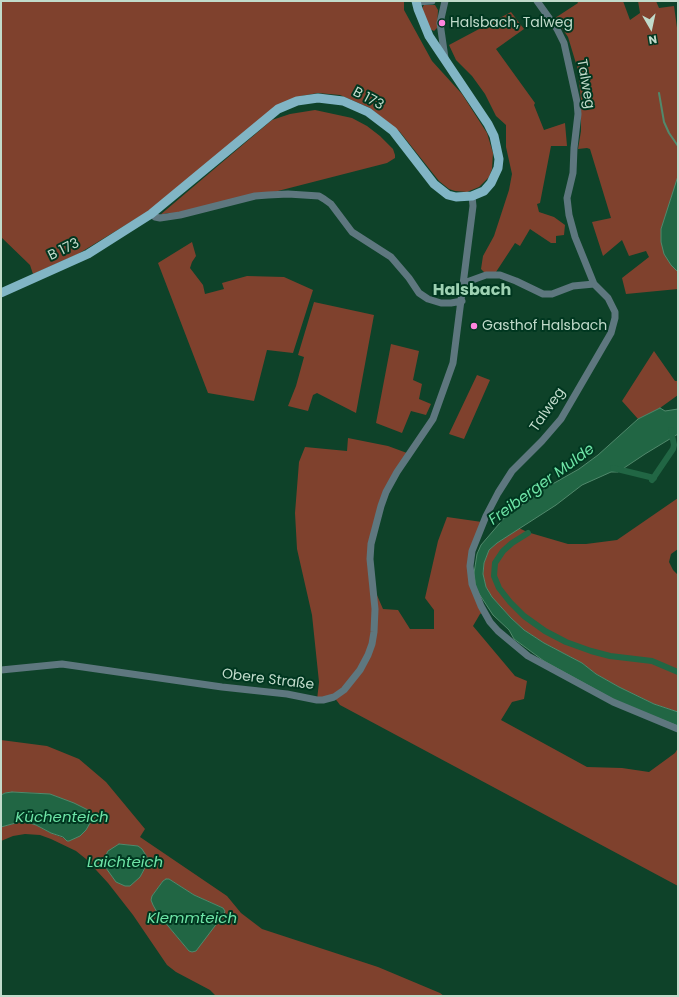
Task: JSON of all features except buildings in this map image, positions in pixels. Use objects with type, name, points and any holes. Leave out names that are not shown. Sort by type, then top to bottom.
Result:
[{"type":"main road","points":[[416,2],[429,36],[488,124],[494,136],[499,159],[498,168],[491,183],[484,191],[472,196]]},
{"type":"main road","name":"B 173","points":[[1,294],[88,254],[151,214],[278,110],[297,101],[318,98],[343,101],[368,112],[393,131],[434,184],[448,195],[456,197],[472,196]]},
{"type":"street","points":[[416,2],[432,1]]},
{"type":"street","name":"Talweg","points":[[537,1],[557,29],[564,43],[575,88],[578,114],[572,173],[567,198],[575,237],[594,284],[608,298],[615,312],[615,318],[611,334],[561,419],[542,441],[512,471],[498,493],[486,516],[472,551],[470,566],[472,584],[480,606],[490,622],[498,631],[528,656],[613,702],[678,729]]},
{"type":"street","points":[[444,4],[440,23],[445,60]]},
{"type":"street","points":[[151,214],[160,218],[180,216],[248,198],[268,195],[288,194],[319,196],[331,204],[352,232],[391,257],[409,278],[419,293],[428,299],[441,303],[462,301]]},
{"type":"street","name":"Obere Straße","points":[[1,670],[62,664],[222,687],[287,694],[317,700],[337,695],[351,683],[368,655],[374,632],[375,609],[370,559],[371,544],[375,526],[386,492],[433,419],[453,363],[473,206],[472,196]]},
{"type":"street","points":[[464,283],[486,275],[500,275],[543,294],[552,294],[573,286],[594,284]]},
{"type":"shaded area","points":[[1,1],[404,1],[404,10],[432,61],[462,94],[487,133],[493,153],[492,169],[489,177],[479,187],[467,192],[449,189],[439,181],[400,132],[370,108],[340,95],[318,93],[301,96],[147,212],[78,254],[33,274],[30,265],[1,237]]},
{"type":"shaded area","points":[[577,1],[623,1],[630,20],[640,13],[638,1],[656,1],[659,8],[674,6],[678,35],[678,176],[669,206],[671,265],[678,272],[678,289],[626,294],[622,278],[649,257],[646,251],[629,256],[622,240],[603,256],[592,222],[611,218],[590,149],[578,149],[581,131],[581,100],[578,70],[568,37],[555,18],[578,3]]},
{"type":"shaded area","points":[[424,5],[435,5],[438,10],[437,28],[434,31],[430,29],[422,8]]},
{"type":"shaded area","points":[[511,12],[524,29],[496,49],[535,103],[534,105],[544,130],[565,123],[567,146],[551,146],[540,203],[537,204],[539,212],[554,217],[565,225],[564,235],[556,236],[556,243],[551,243],[530,229],[520,246],[515,243],[496,272],[484,272],[481,269],[483,256],[494,236],[509,190],[512,174],[506,147],[506,125],[496,116],[485,94],[472,76],[456,60],[449,45]]},
{"type":"shaded area","points":[[315,110],[352,118],[367,126],[393,149],[395,158],[387,163],[270,193],[160,215],[272,120],[290,114]]},
{"type":"shaded area","points":[[192,242],[196,256],[190,268],[203,285],[205,294],[224,289],[222,283],[247,276],[284,277],[313,290],[293,353],[267,350],[254,401],[208,393],[158,263]]},
{"type":"shaded area","points":[[314,302],[374,315],[356,413],[317,393],[313,395],[308,411],[288,406],[296,386],[304,357],[298,355]]},
{"type":"shaded area","points":[[391,344],[419,351],[413,380],[422,384],[419,399],[431,404],[426,415],[411,411],[402,433],[376,423]]},
{"type":"shaded area","points":[[654,351],[675,381],[678,381],[678,395],[660,408],[638,419],[622,401]]},
{"type":"shaded area","points":[[477,375],[490,380],[464,439],[449,434]]},
{"type":"shaded area","points":[[348,438],[388,446],[407,453],[382,502],[370,552],[373,586],[383,609],[398,610],[410,629],[434,629],[434,610],[425,598],[438,541],[447,517],[482,522],[470,566],[484,612],[480,614],[473,626],[515,676],[527,681],[524,699],[512,702],[501,720],[587,767],[622,768],[649,772],[675,753],[678,748],[678,886],[340,705],[334,697],[317,700],[319,682],[312,615],[297,549],[295,513],[299,462],[305,447],[347,451]]},
{"type":"shaded area","points":[[678,498],[678,549],[671,554],[669,562],[673,570],[678,575],[678,712],[654,704],[619,687],[596,674],[582,663],[544,643],[524,630],[492,597],[486,587],[483,575],[484,563],[489,550],[519,528],[527,532],[568,544],[586,544],[617,540]]},
{"type":"shaded area","points":[[1,740],[47,746],[79,759],[106,782],[145,829],[140,837],[227,896],[241,913],[262,929],[378,967],[444,996],[216,996],[210,990],[176,972],[167,965],[133,915],[108,883],[86,859],[76,851],[40,835],[25,834],[13,836],[1,841],[1,827],[23,821],[36,825],[66,839],[90,811],[58,797],[38,793],[12,792],[1,795]],"holes":[[[119,844],[138,846],[147,864],[140,877]],[[166,879],[169,879],[194,895],[223,908],[189,951],[158,914],[152,896]]]},
{"type":"water","points":[[678,176],[678,272],[671,265],[664,254],[661,242],[661,229]]},
{"type":"water","points":[[660,408],[665,411],[678,409],[678,434],[618,472],[611,472],[582,485],[556,505],[497,543],[489,550],[484,563],[483,574],[486,587],[492,597],[524,630],[544,643],[582,663],[596,674],[619,687],[654,704],[678,712],[678,726],[620,703],[544,661],[514,639],[509,630],[493,615],[476,589],[474,573],[477,554],[481,545],[505,517],[549,486],[579,469],[598,455],[638,419]]},
{"type":"water","name":"Küchenteich","points":[[12,792],[50,794],[74,803],[90,811],[90,823],[80,836],[69,841],[36,825],[23,821],[1,827],[1,795]]},
{"type":"water","name":"Laichteich","points":[[119,844],[138,846],[147,857],[147,864],[140,877],[130,886],[125,886],[116,882],[106,868],[105,857],[108,851]]},
{"type":"water","name":"Klemmteich","points":[[166,879],[169,879],[194,895],[223,908],[225,911],[196,951],[189,951],[158,914],[153,905],[151,900],[152,896]]},
{"type":"waterway","points":[[659,93],[664,122],[669,133],[678,146]]},
{"type":"waterway","points":[[652,480],[673,449],[674,445],[671,430]]},
{"type":"waterway","points":[[613,468],[654,478]]},
{"type":"waterway","points":[[528,533],[512,543],[503,551],[495,563],[494,576],[499,588],[524,616],[545,631],[566,642],[610,656],[652,661],[678,672]]},
{"type":"place","name":"Halsbach, Talweg","points":[[442,23]]},
{"type":"place","name":"Gasthof Halsbach","points":[[474,326]]},
{"type":"district","name":"Halsbach","points":[[472,291]]},
{"type":"water label","name":"Freiberger Mulde","points":[[542,485]]}]
